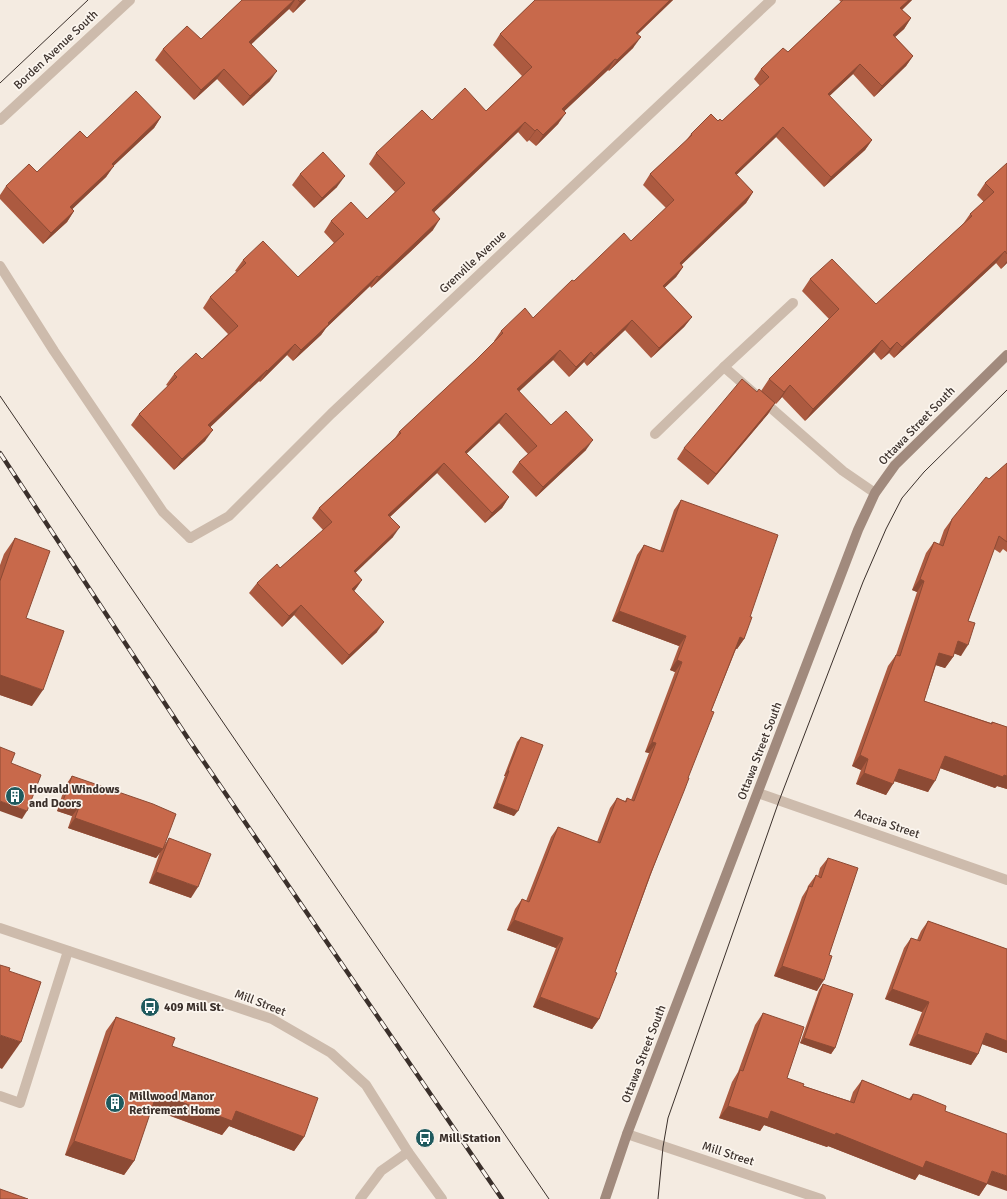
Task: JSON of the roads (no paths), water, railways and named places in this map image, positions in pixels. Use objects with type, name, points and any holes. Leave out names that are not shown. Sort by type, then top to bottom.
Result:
[{"type":"main road","name":"Ottawa Street South","points":[[605,1199],[627,1134],[858,530],[875,493],[895,465],[1007,355]]},
{"type":"street","name":"Borden Avenue South","points":[[0,120],[130,0]]},
{"type":"street","name":"Grenville Avenue","points":[[0,266],[54,351],[163,512],[190,538],[229,516],[331,414],[771,0]]},
{"type":"street","points":[[655,434],[793,303]]},
{"type":"street","points":[[724,367],[843,471],[875,493]]},
{"type":"street","name":"Acacia Street","points":[[758,793],[1007,880]]},
{"type":"street","name":"Mill Street","points":[[0,928],[272,1019],[331,1053],[366,1086],[408,1152],[442,1199]]},
{"type":"street","points":[[0,1096],[20,1103],[68,951]]},
{"type":"street","name":"Mill Street","points":[[627,1134],[821,1199]]},
{"type":"street","points":[[360,1199],[381,1171],[408,1152]]},
{"type":"tram line","points":[[0,83],[88,0]]},
{"type":"tram line","points":[[658,1199],[663,1147],[668,1118],[779,801],[863,582],[886,529],[902,498],[924,472],[1007,390]]},
{"type":"tram line","points":[[0,396],[549,1199]]},
{"type":"railway","points":[[0,453],[189,740],[502,1199]]},
{"type":"place","name":"Howald Windows and Doors","points":[[15,796]]},
{"type":"place","name":"409 Mill St.","points":[[150,1007]]},
{"type":"place","name":"Millwood Manor Retirement Home","points":[[115,1103]]},
{"type":"place","name":"Mill Station","points":[[425,1138]]}]
